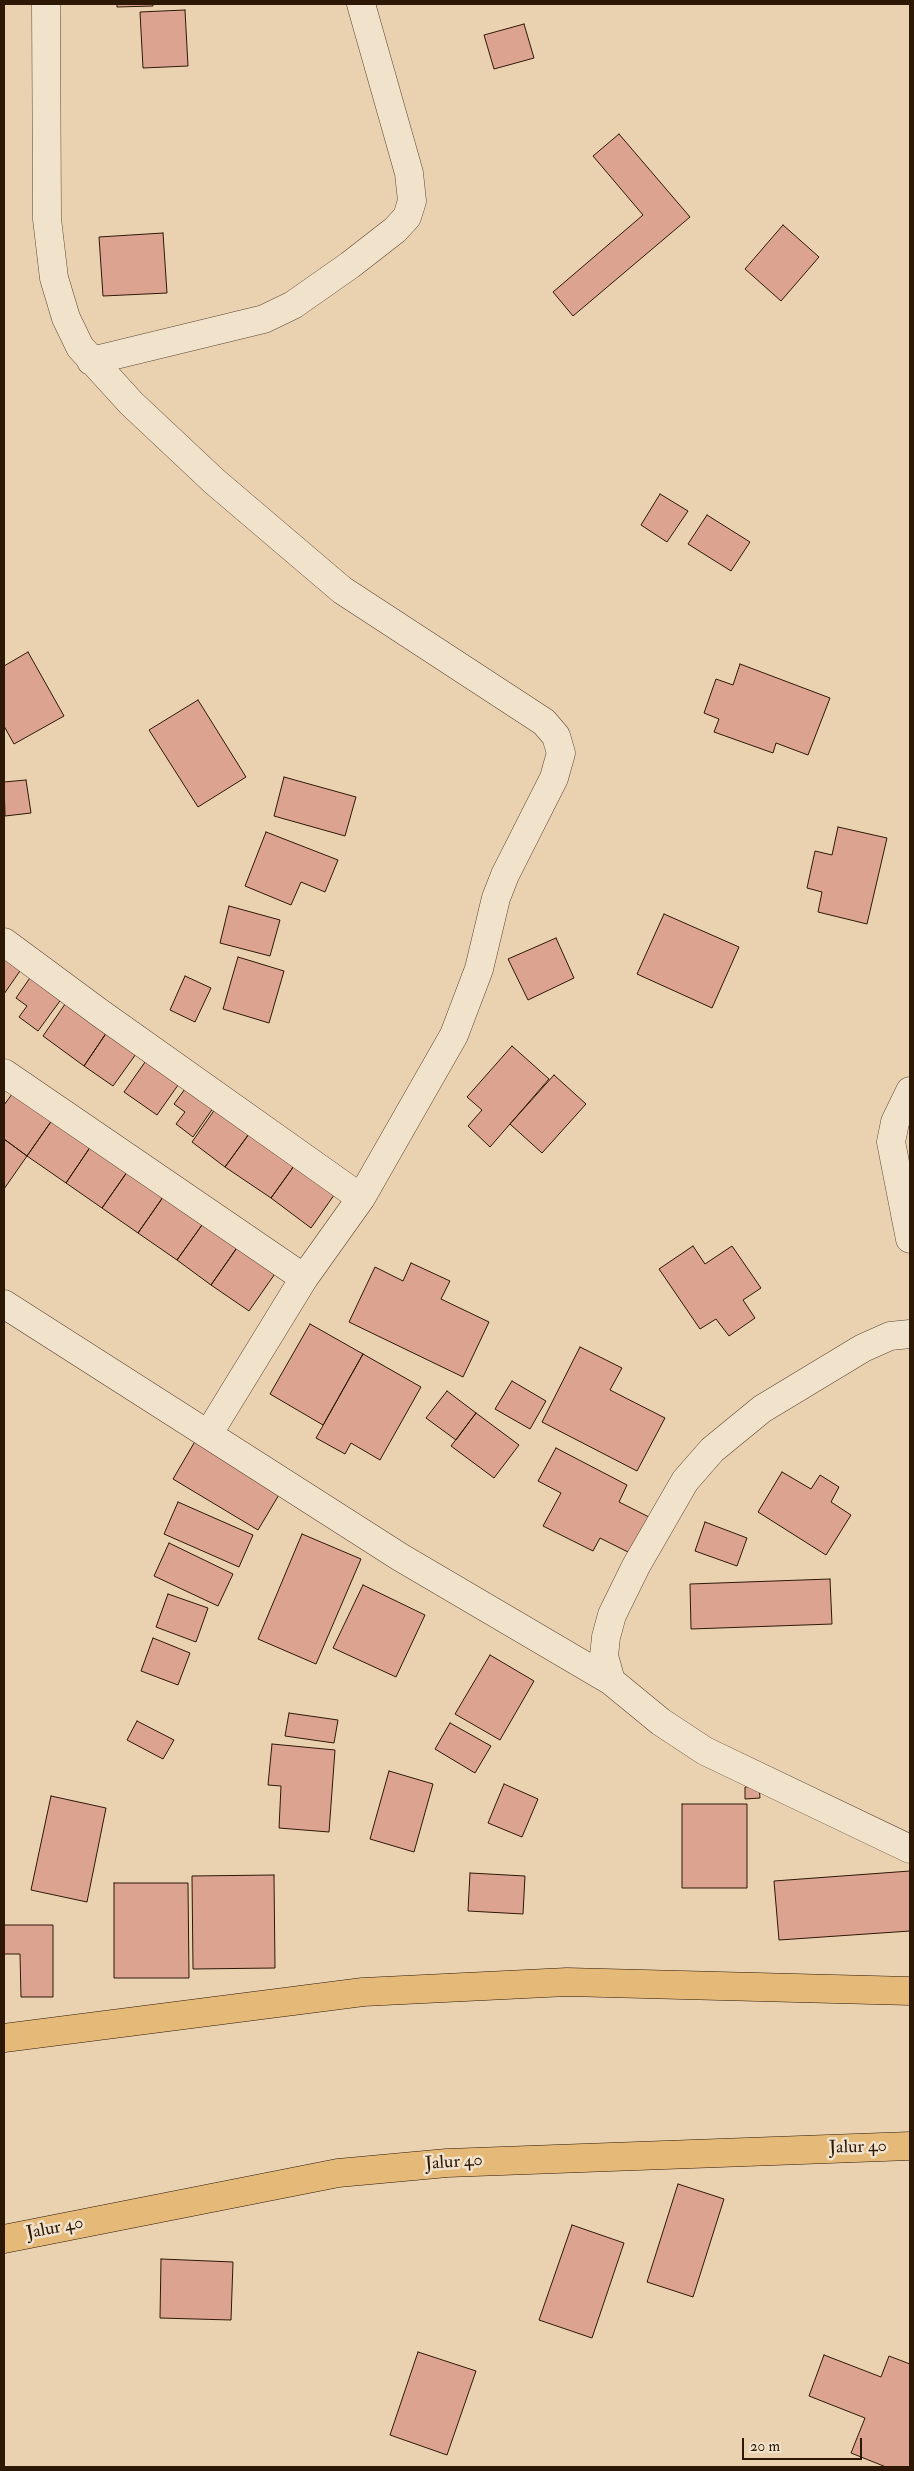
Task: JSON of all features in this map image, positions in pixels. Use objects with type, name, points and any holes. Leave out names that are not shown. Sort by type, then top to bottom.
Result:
[{"type":"highway","points":[[4,2038],[363,1992],[450,1987],[567,1982],[910,1991]]},
{"type":"highway","name":"Jalur 40","points":[[4,2239],[338,2173],[447,2163],[910,2146]]},
{"type":"street","points":[[46,4],[47,220],[54,278],[66,318],[80,347],[131,403],[214,481],[342,590],[517,702],[544,722],[556,736],[561,753],[554,778],[505,875],[496,898],[479,969],[454,1035],[361,1198],[304,1278],[208,1433]]},
{"type":"street","points":[[91,361],[264,319],[293,305],[350,265],[395,230],[407,217],[412,201],[409,173],[361,4]]},
{"type":"street","points":[[4,942],[100,1013],[361,1198]]},
{"type":"street","points":[[4,1073],[304,1278]]},
{"type":"street","points":[[910,1091],[894,1122],[891,1142],[910,1239]]},
{"type":"street","points":[[4,1304],[400,1557],[611,1681],[661,1722],[705,1751],[910,1849]]},
{"type":"street","points":[[611,1681],[604,1656],[606,1637],[612,1615],[636,1566],[685,1481],[712,1450],[762,1409],[863,1348],[890,1336],[910,1334]]},
{"type":"building","points":[[117,4],[153,4],[153,6],[117,7]]},
{"type":"building","points":[[185,10],[188,66],[143,68],[140,12]]},
{"type":"building","points":[[524,24],[534,58],[494,69],[484,35]]},
{"type":"building","points":[[619,134],[690,217],[573,316],[553,292],[643,215],[593,156]]},
{"type":"building","points":[[783,225],[819,257],[781,301],[745,269]]},
{"type":"building","points":[[163,233],[167,293],[103,296],[99,237]]},
{"type":"building","points":[[660,494],[688,511],[667,542],[641,525]]},
{"type":"building","points":[[707,515],[750,542],[731,571],[688,544]]},
{"type":"building","points":[[28,652],[64,716],[14,744],[4,726],[4,666]]},
{"type":"building","points":[[740,664],[830,698],[808,755],[776,743],[773,753],[714,732],[719,719],[704,713],[716,679],[733,685]]},
{"type":"building","points":[[198,700],[246,777],[198,807],[149,730]]},
{"type":"building","points":[[284,777],[356,797],[345,836],[274,816]]},
{"type":"building","points":[[26,780],[31,813],[5,816],[4,782]]},
{"type":"building","points":[[838,827],[887,838],[867,924],[818,912],[822,892],[807,888],[815,851],[832,855]]},
{"type":"building","points":[[266,832],[338,860],[325,892],[301,882],[291,905],[245,886]]},
{"type":"building","points":[[229,906],[280,920],[270,956],[220,943]]},
{"type":"building","points":[[664,914],[739,947],[712,1008],[637,974]]},
{"type":"building","points":[[556,938],[574,978],[528,1000],[508,959]]},
{"type":"building","points":[[4,955],[22,968],[4,994]]},
{"type":"building","points":[[238,957],[284,971],[269,1023],[223,1009]]},
{"type":"building","points":[[34,972],[65,994],[38,1031],[19,1017],[27,1006],[16,998]]},
{"type":"building","points":[[185,976],[211,988],[195,1022],[170,1010]]},
{"type":"building","points":[[70,997],[111,1026],[84,1066],[43,1036]]},
{"type":"building","points":[[111,1026],[141,1047],[113,1086],[84,1066]]},
{"type":"building","points":[[512,1046],[549,1079],[490,1147],[468,1126],[482,1110],[467,1097]]},
{"type":"building","points":[[150,1055],[183,1078],[157,1115],[124,1092]]},
{"type":"building","points":[[554,1075],[586,1104],[542,1153],[510,1124]]},
{"type":"building","points":[[190,1082],[218,1101],[193,1137],[176,1124],[185,1112],[174,1104]]},
{"type":"building","points":[[18,1086],[57,1113],[27,1156],[4,1139],[4,1105]]},
{"type":"building","points":[[220,1102],[254,1127],[225,1167],[192,1142]]},
{"type":"building","points":[[57,1113],[95,1140],[66,1183],[27,1156]]},
{"type":"building","points":[[254,1127],[299,1159],[271,1198],[225,1167]]},
{"type":"building","points":[[4,1139],[27,1156],[4,1189]]},
{"type":"building","points":[[95,1140],[132,1165],[102,1208],[66,1183]]},
{"type":"building","points":[[299,1159],[339,1188],[311,1228],[271,1198]]},
{"type":"building","points":[[132,1165],[168,1190],[138,1233],[102,1208]]},
{"type":"building","points":[[168,1190],[207,1218],[177,1260],[138,1233]]},
{"type":"building","points":[[207,1218],[241,1242],[211,1285],[177,1260]]},
{"type":"building","points":[[241,1242],[279,1268],[249,1311],[211,1285]]},
{"type":"building","points":[[693,1246],[705,1264],[732,1246],[761,1288],[743,1300],[755,1318],[729,1336],[716,1319],[700,1329],[659,1269]]},
{"type":"building","points":[[411,1263],[450,1281],[441,1299],[489,1322],[463,1377],[349,1322],[375,1267],[403,1281]]},
{"type":"building","points":[[310,1324],[363,1354],[323,1425],[270,1394]]},
{"type":"building","points":[[580,1347],[622,1368],[610,1390],[665,1418],[637,1471],[542,1422]]},
{"type":"building","points":[[363,1354],[421,1387],[380,1460],[351,1443],[345,1454],[316,1438]]},
{"type":"building","points":[[512,1381],[546,1401],[530,1429],[495,1409]]},
{"type":"building","points":[[447,1391],[476,1413],[456,1440],[426,1418]]},
{"type":"building","points":[[476,1413],[519,1445],[494,1478],[451,1446]]},
{"type":"building","points":[[197,1438],[283,1488],[258,1530],[173,1479]]},
{"type":"building","points":[[556,1448],[627,1485],[619,1502],[649,1517],[630,1553],[600,1538],[593,1551],[543,1526],[561,1493],[538,1481]]},
{"type":"building","points":[[782,1472],[811,1489],[820,1475],[839,1487],[831,1502],[851,1515],[826,1555],[758,1512]]},
{"type":"building","points":[[178,1502],[253,1535],[239,1567],[164,1534]]},
{"type":"building","points":[[705,1522],[747,1538],[737,1566],[695,1551]]},
{"type":"building","points":[[302,1534],[361,1559],[316,1664],[258,1639]]},
{"type":"building","points":[[169,1543],[233,1574],[218,1606],[154,1576]]},
{"type":"building","points":[[830,1579],[832,1624],[691,1629],[690,1584]]},
{"type":"building","points":[[363,1585],[425,1615],[396,1677],[333,1648]]},
{"type":"building","points":[[168,1594],[208,1608],[196,1642],[156,1627]]},
{"type":"building","points":[[153,1638],[190,1653],[178,1685],[141,1671]]},
{"type":"building","points":[[490,1655],[534,1681],[500,1740],[455,1714]]},
{"type":"building","points":[[289,1713],[338,1720],[334,1743],[285,1736]]},
{"type":"building","points":[[137,1721],[174,1740],[163,1759],[127,1740]]},
{"type":"building","points":[[450,1723],[491,1746],[475,1773],[435,1749]]},
{"type":"building","points":[[272,1744],[335,1750],[329,1832],[279,1828],[281,1786],[268,1785]]},
{"type":"building","points":[[389,1771],[433,1784],[414,1852],[370,1839]]},
{"type":"building","points":[[504,1784],[538,1799],[522,1837],[488,1823]]},
{"type":"building","points":[[759,1786],[760,1798],[745,1799],[745,1787]]},
{"type":"building","points":[[51,1796],[106,1808],[87,1902],[31,1890]]},
{"type":"building","points":[[682,1804],[747,1804],[747,1888],[682,1888]]},
{"type":"building","points":[[910,1871],[910,1931],[779,1940],[774,1881]]},
{"type":"building","points":[[470,1873],[525,1876],[523,1914],[468,1911]]},
{"type":"building","points":[[274,1875],[275,1968],[193,1969],[192,1876]]},
{"type":"building","points":[[114,1883],[188,1883],[189,1978],[114,1978]]},
{"type":"building","points":[[4,1925],[53,1925],[53,1997],[21,1997],[20,1954],[4,1954]]},
{"type":"building","points":[[678,2184],[724,2199],[693,2297],[647,2282]]},
{"type":"building","points":[[572,2225],[624,2243],[592,2338],[539,2320]]},
{"type":"building","points":[[161,2259],[233,2262],[231,2320],[160,2318]]},
{"type":"building","points":[[418,2352],[476,2371],[447,2455],[390,2435]]},
{"type":"building","points":[[824,2355],[881,2377],[889,2356],[910,2364],[910,2467],[886,2467],[851,2453],[865,2418],[809,2396]]}]
